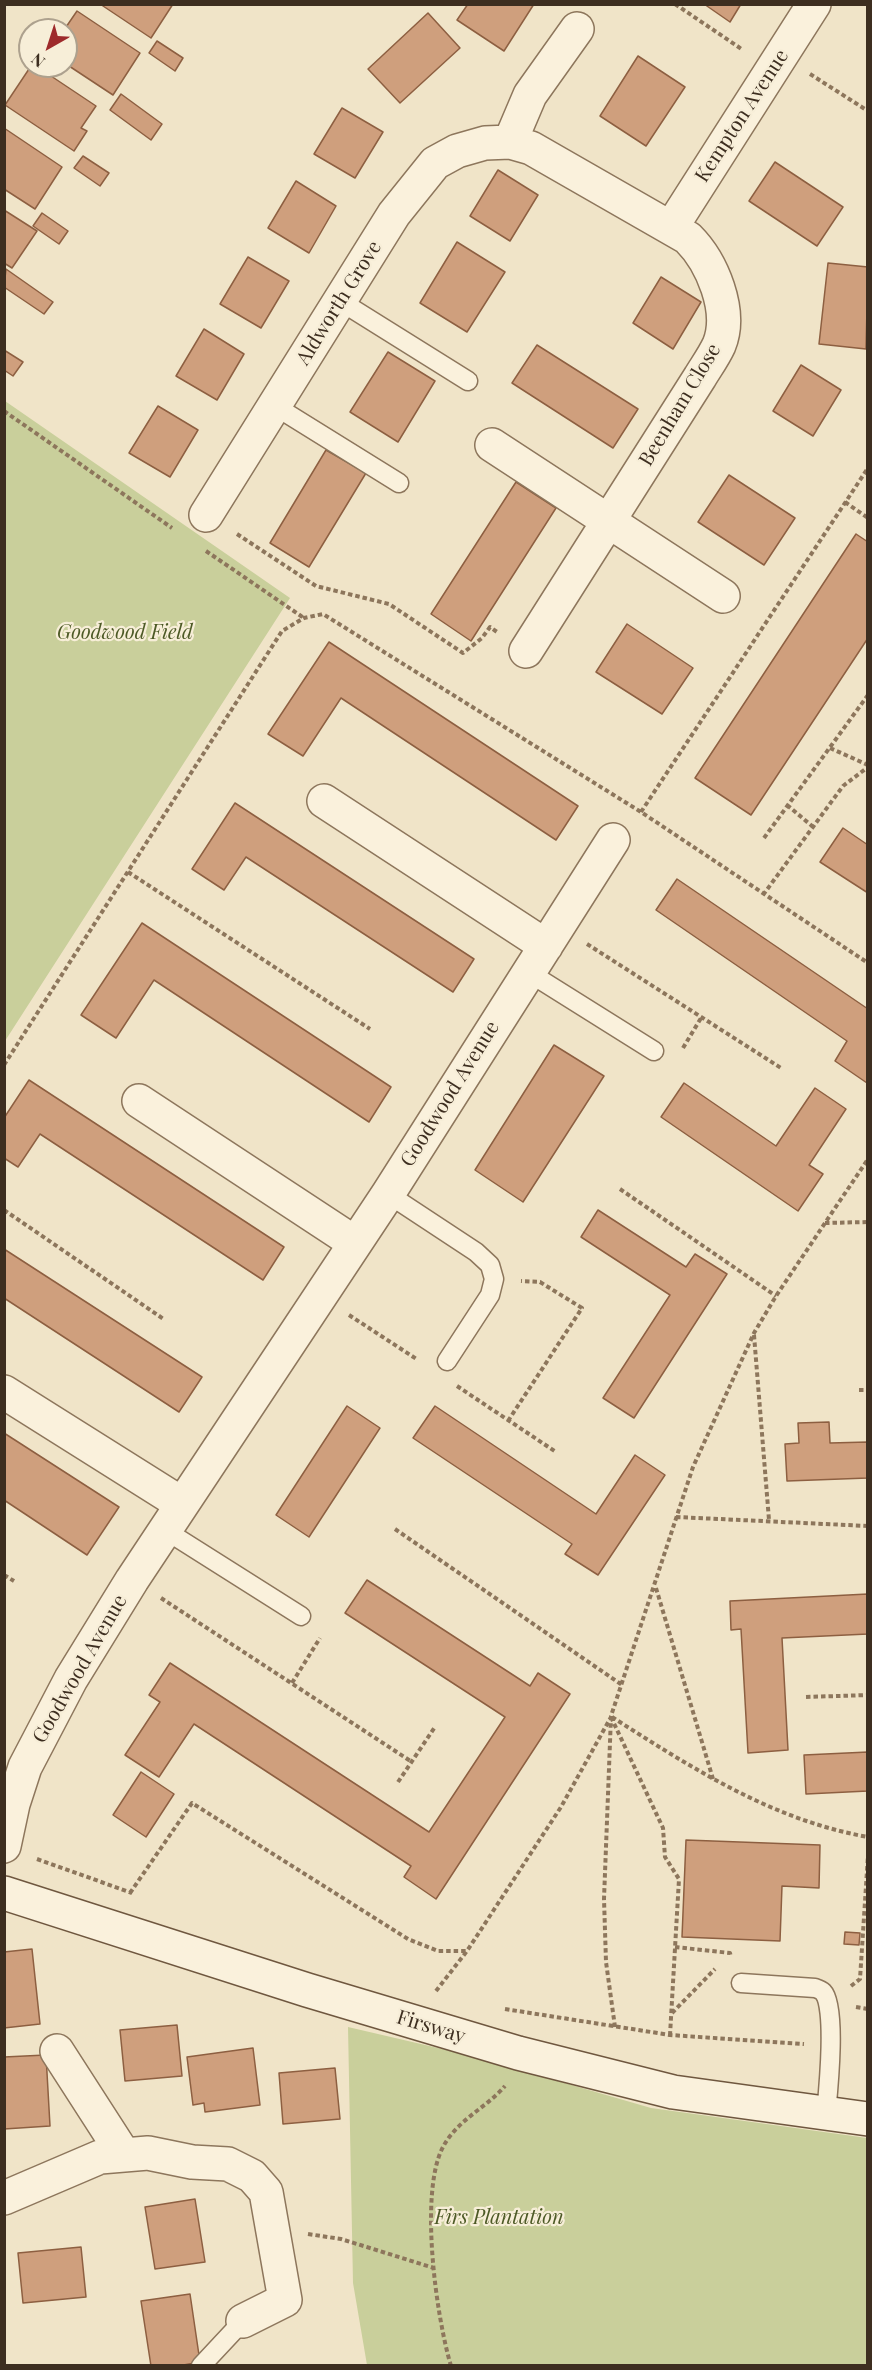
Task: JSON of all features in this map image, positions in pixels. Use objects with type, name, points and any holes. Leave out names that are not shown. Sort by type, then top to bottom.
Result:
[{"type":"street","name":"Kempton Avenue","points":[[671,228],[814,4]]},
{"type":"street","points":[[510,142],[530,95],[577,29]]},
{"type":"street","name":"Aldworth Grove","points":[[206,515],[394,214],[435,163],[457,151],[485,143],[510,142],[531,148],[671,228]]},
{"type":"street","name":"Beenham Close","points":[[526,651],[720,343],[723,315],[718,288],[699,250],[688,238],[671,228]]},
{"type":"street","points":[[492,445],[723,596]]},
{"type":"street","points":[[324,801],[544,947]]},
{"type":"street","name":"Goodwood Avenue","points":[[18,1851],[13,1804],[24,1767],[70,1679],[132,1580],[388,1194],[613,840]]},
{"type":"street","points":[[139,1101],[355,1243]]},
{"type":"street","points":[[4,1392],[174,1517]]},
{"type":"street","name":"Firsway","points":[[4,1893],[296,1986],[518,2053],[673,2092],[867,2119]]},
{"type":"street","points":[[57,2051],[124,2155]]},
{"type":"street","points":[[4,2198],[100,2157],[148,2152],[192,2162],[228,2164],[252,2176],[266,2192],[285,2300],[243,2321]]},
{"type":"lane","points":[[340,301],[468,381]]},
{"type":"lane","points":[[275,406],[399,483]]},
{"type":"lane","points":[[544,947],[654,1051]]},
{"type":"lane","points":[[388,1194],[476,1252],[490,1265],[494,1279],[490,1295],[447,1361]]},
{"type":"lane","points":[[174,1517],[301,1616]]},
{"type":"lane","points":[[741,1983],[815,1988],[824,1992],[829,2003],[831,2046],[826,2114]]},
{"type":"lane","points":[[201,2366],[243,2321]]},
{"type":"path","points":[[675,4],[867,111]]},
{"type":"path","points":[[4,411],[180,534]]},
{"type":"path","points":[[641,812],[867,468]]},
{"type":"path","points":[[845,502],[867,518]]},
{"type":"path","points":[[206,515],[316,586],[389,604],[463,652],[482,638],[490,627],[526,651]]},
{"type":"path","points":[[200,547],[304,618]]},
{"type":"path","points":[[764,838],[867,695]]},
{"type":"path","points":[[763,895],[843,786],[867,766],[830,748]]},
{"type":"path","points":[[786,805],[812,826]]},
{"type":"path","points":[[128,872],[370,1029]]},
{"type":"path","points":[[544,947],[782,1068]]},
{"type":"path","points":[[432,1996],[467,1951],[561,1808],[611,1716],[693,1467],[754,1333],[867,1159]]},
{"type":"path","points":[[620,1190],[776,1296]]},
{"type":"path","points":[[4,1210],[165,1320]]},
{"type":"path","points":[[825,1223],[867,1222]]},
{"type":"path","points":[[494,1279],[540,1282],[582,1308],[508,1421]]},
{"type":"path","points":[[754,1333],[769,1520]]},
{"type":"path","points":[[859,1390],[867,1390]]},
{"type":"path","points":[[676,1517],[867,1526]]},
{"type":"path","points":[[395,1529],[621,1685]]},
{"type":"path","points":[[4,1575],[14,1581]]},
{"type":"path","points":[[132,1580],[412,1762]]},
{"type":"path","points":[[655,1586],[714,1780]]},
{"type":"path","points":[[292,1683],[324,1632],[301,1616]]},
{"type":"path","points":[[806,1696],[867,1695]]},
{"type":"path","points":[[611,1716],[714,1780],[782,1813],[838,1831],[867,1836]]},
{"type":"path","points":[[611,1716],[663,1828],[664,1857],[679,1879],[670,2034]]},
{"type":"path","points":[[611,1716],[604,1899],[606,1962],[615,2027]]},
{"type":"path","points":[[398,1782],[435,1727]]},
{"type":"path","points":[[130,1893],[192,1803],[408,1939],[438,1951],[467,1951]]},
{"type":"path","points":[[18,1851],[141,1897]]},
{"type":"path","points":[[829,2003],[860,1979],[867,1855]]},
{"type":"path","points":[[675,1947],[730,1953]]},
{"type":"path","points":[[730,1953],[741,1983]]},
{"type":"path","points":[[672,2014],[730,1953]]},
{"type":"path","points":[[502,2008],[670,2034],[831,2046]]},
{"type":"path","points":[[451,2366],[437,2305],[432,2233],[434,2169],[443,2145],[471,2112],[495,2097],[510,2080],[518,2053]]},
{"type":"path","points":[[272,2228],[341,2239],[434,2268]]},
{"type":"green space","name":"Goodwood Field","points":[[5,401],[290,598],[5,1041]]},
{"type":"green space","name":"Firs Plantation","points":[[348,2027],[468,2055],[651,2108],[867,2138],[867,2365],[367,2365],[353,2283]]},
{"type":"building","points":[[100,4],[173,4],[151,38]]},
{"type":"building","points":[[468,4],[534,4],[504,51],[457,20]]},
{"type":"building","points":[[704,4],[741,4],[730,22]]},
{"type":"building","points":[[77,11],[140,53],[113,95],[78,72],[78,18],[72,18]]},
{"type":"building","points":[[428,13],[460,48],[400,103],[368,69]]},
{"type":"building","points":[[157,41],[183,58],[175,71],[149,53]]},
{"type":"building","points":[[638,56],[685,87],[646,146],[600,116]]},
{"type":"building","points":[[23,78],[54,78],[96,106],[81,128],[87,131],[74,151],[5,105]]},
{"type":"building","points":[[121,94],[162,124],[151,140],[110,110]]},
{"type":"building","points":[[342,108],[383,132],[355,178],[314,154]]},
{"type":"building","points":[[4,128],[62,167],[35,209],[4,189]]},
{"type":"building","points":[[83,156],[109,173],[100,186],[74,168]]},
{"type":"building","points":[[775,162],[843,207],[817,246],[749,201]]},
{"type":"building","points":[[498,170],[538,195],[510,241],[470,216]]},
{"type":"building","points":[[296,181],[336,206],[309,253],[268,228]]},
{"type":"building","points":[[4,210],[37,231],[12,268],[4,263]]},
{"type":"building","points":[[42,213],[68,231],[59,244],[33,226]]},
{"type":"building","points":[[457,242],[505,272],[467,332],[420,303]]},
{"type":"building","points":[[248,257],[289,281],[261,328],[220,304]]},
{"type":"building","points":[[828,263],[868,267],[866,349],[819,344]]},
{"type":"building","points":[[6,269],[53,302],[44,314],[4,287]]},
{"type":"building","points":[[661,277],[701,302],[673,349],[633,323]]},
{"type":"building","points":[[204,329],[244,354],[217,400],[176,376]]},
{"type":"building","points":[[537,345],[638,409],[613,448],[512,383]]},
{"type":"building","points":[[4,350],[23,362],[13,376],[4,370]]},
{"type":"building","points":[[388,352],[435,381],[398,442],[350,412]]},
{"type":"building","points":[[801,365],[841,390],[813,436],[773,411]]},
{"type":"building","points":[[158,406],[198,430],[170,477],[129,453]]},
{"type":"building","points":[[326,450],[366,473],[309,567],[270,543]]},
{"type":"building","points":[[729,475],[795,518],[764,565],[698,522]]},
{"type":"building","points":[[516,482],[556,508],[471,641],[431,614]]},
{"type":"building","points":[[856,534],[868,542],[868,638],[751,815],[695,778]]},
{"type":"building","points":[[627,624],[693,668],[662,714],[596,672]]},
{"type":"building","points":[[329,642],[578,806],[556,840],[341,698],[303,756],[268,734]]},
{"type":"building","points":[[235,803],[474,959],[453,992],[246,857],[224,890],[192,869]]},
{"type":"building","points":[[843,828],[868,845],[868,893],[820,862]]},
{"type":"building","points":[[677,879],[868,1009],[867,1083],[835,1061],[847,1041],[656,910]]},
{"type":"building","points":[[142,923],[391,1087],[369,1122],[154,980],[116,1038],[81,1015]]},
{"type":"building","points":[[554,1045],[604,1076],[523,1202],[475,1170]]},
{"type":"building","points":[[29,1080],[284,1247],[263,1280],[40,1134],[18,1167],[4,1158],[4,1118]]},
{"type":"building","points":[[684,1083],[776,1146],[815,1088],[846,1109],[809,1165],[823,1174],[798,1211],[661,1117]]},
{"type":"building","points":[[598,1210],[686,1267],[695,1254],[727,1274],[634,1418],[603,1398],[670,1295],[581,1237]]},
{"type":"building","points":[[4,1249],[202,1377],[179,1412],[4,1298]]},
{"type":"building","points":[[347,1406],[380,1428],[309,1537],[276,1515]]},
{"type":"building","points":[[435,1406],[596,1514],[635,1455],[665,1475],[598,1575],[565,1554],[572,1544],[413,1438]]},
{"type":"building","points":[[829,1422],[830,1443],[868,1442],[868,1478],[787,1481],[785,1444],[799,1443],[798,1423]]},
{"type":"building","points":[[4,1433],[119,1507],[87,1555],[4,1500]]},
{"type":"building","points":[[367,1580],[530,1686],[538,1673],[570,1694],[436,1899],[404,1877],[411,1866],[194,1724],[159,1777],[125,1755],[160,1702],[149,1695],[170,1663],[429,1832],[505,1717],[345,1613]]},
{"type":"building","points":[[868,1594],[868,1634],[782,1638],[788,1750],[748,1753],[741,1629],[731,1630],[730,1601]]},
{"type":"building","points":[[868,1752],[868,1791],[806,1794],[804,1755]]},
{"type":"building","points":[[141,1772],[174,1794],[146,1837],[113,1815]]},
{"type":"building","points":[[686,1840],[820,1845],[819,1888],[782,1886],[780,1941],[682,1937]]},
{"type":"building","points":[[845,1932],[860,1933],[859,1945],[844,1944]]},
{"type":"building","points":[[32,1949],[40,2024],[4,2028],[4,1952]]},
{"type":"building","points":[[177,2025],[182,2076],[125,2081],[120,2030]]},
{"type":"building","points":[[253,2048],[260,2105],[205,2112],[204,2103],[193,2105],[187,2057]]},
{"type":"building","points":[[46,2055],[50,2126],[4,2129],[4,2057]]},
{"type":"building","points":[[335,2068],[340,2119],[283,2124],[279,2073]]},
{"type":"building","points":[[195,2199],[205,2262],[155,2269],[145,2207]]},
{"type":"building","points":[[81,2247],[86,2297],[23,2303],[18,2253]]},
{"type":"building","points":[[190,2294],[200,2362],[178,2366],[151,2366],[141,2301]]}]
